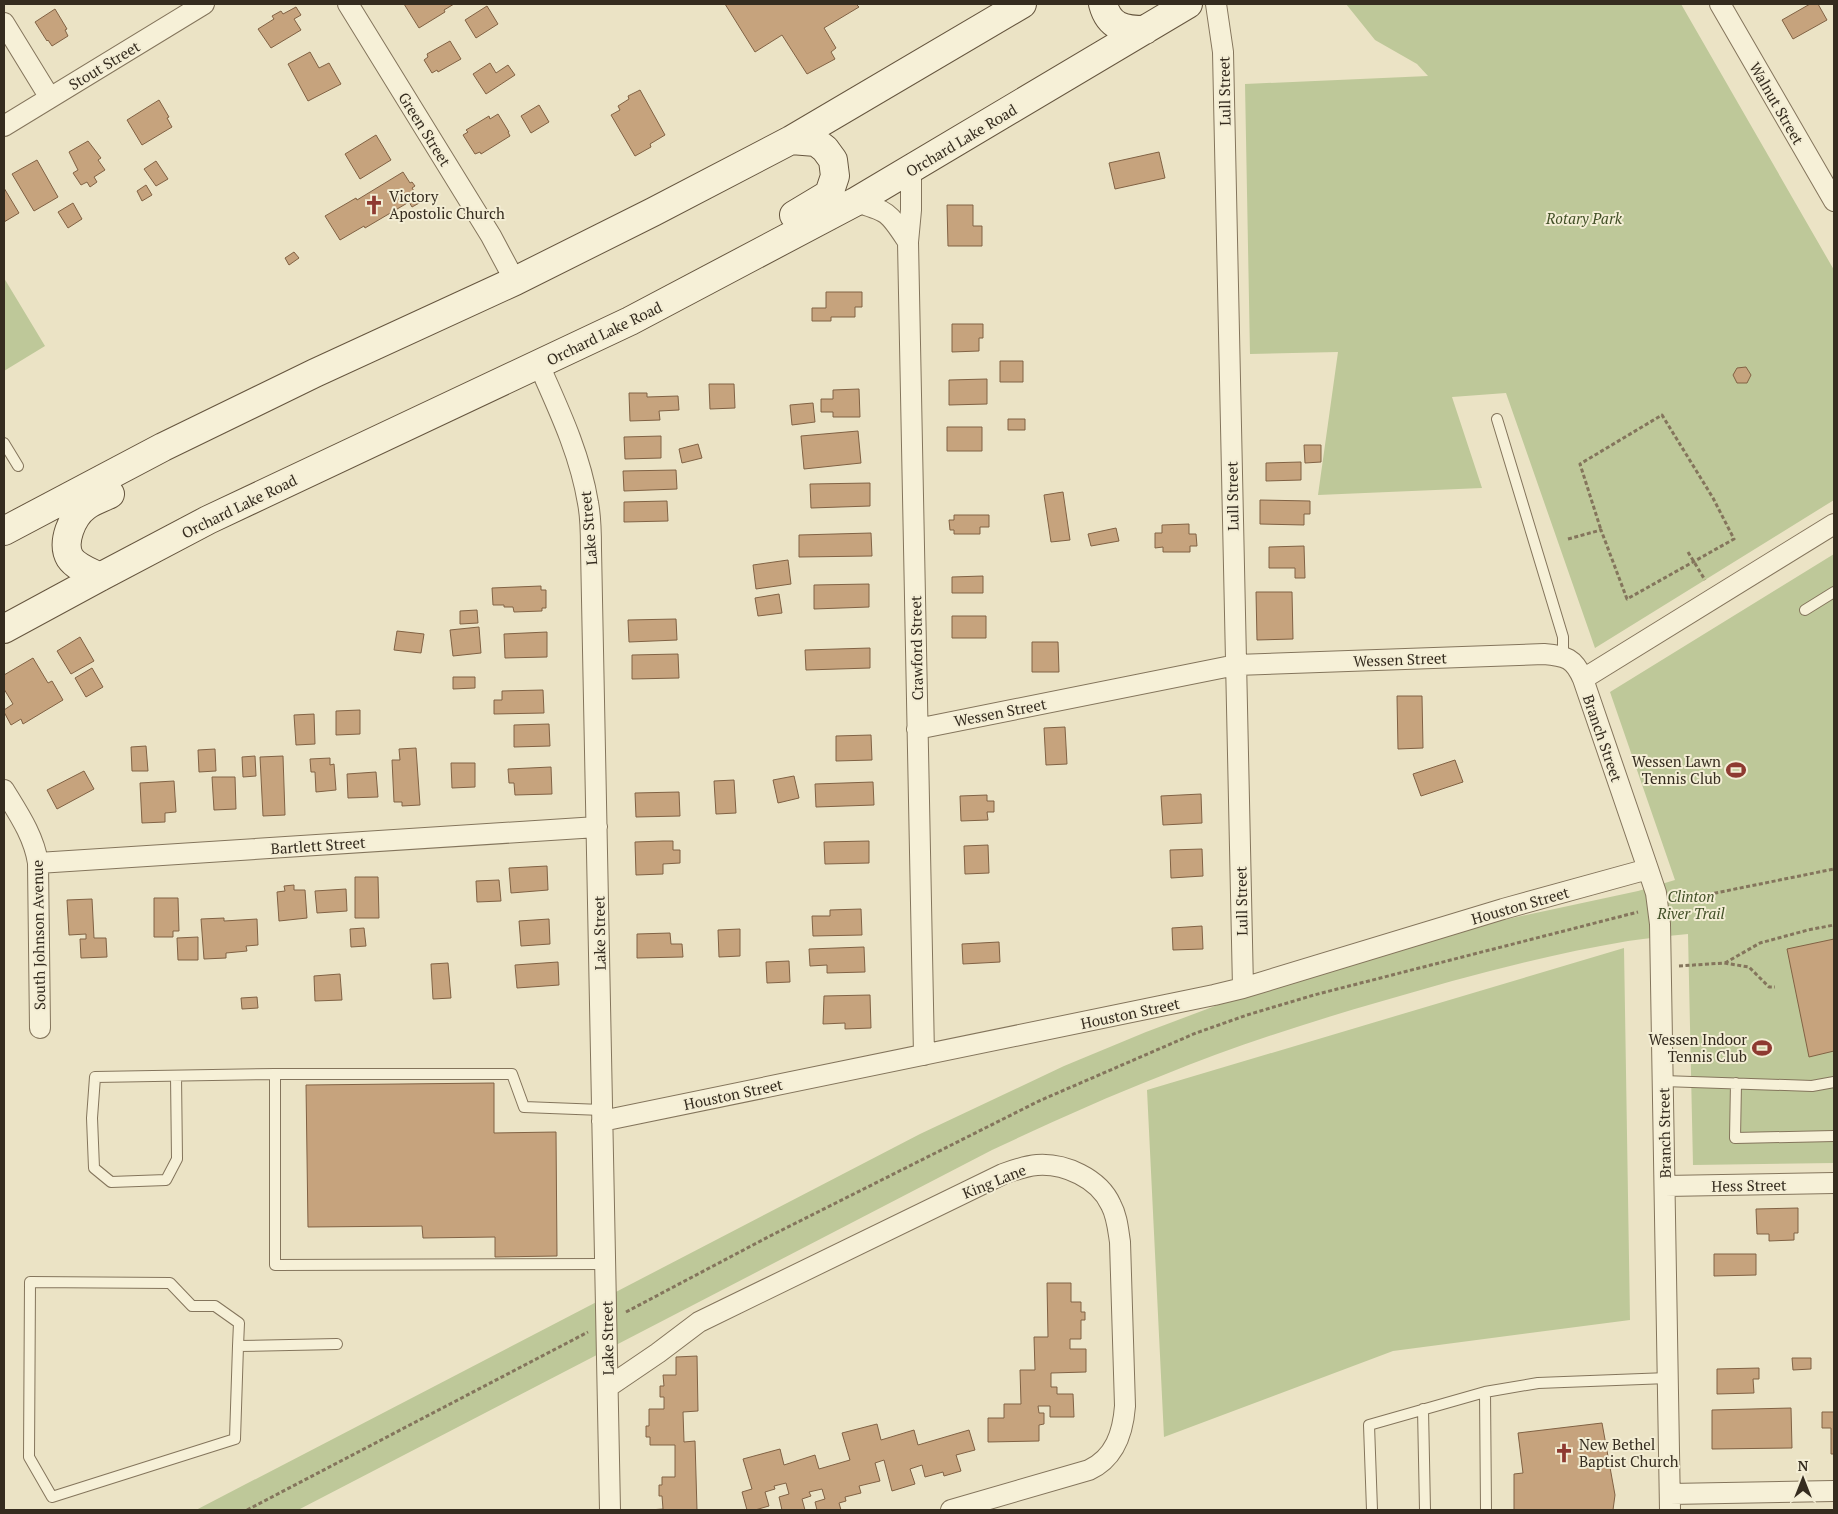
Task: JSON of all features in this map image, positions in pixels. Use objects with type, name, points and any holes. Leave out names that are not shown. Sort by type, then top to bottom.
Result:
[{"type":"main road","points":[[4,531],[163,447],[315,373],[515,281],[653,212],[790,140],[993,11],[1022,4]]},
{"type":"main road","points":[[1104,4],[1111,19],[1120,27],[1132,30],[1145,30]]},
{"type":"main road","name":"Orchard Lake Road","points":[[4,630],[100,576],[234,508],[630,321],[855,202],[1188,4]]},
{"type":"main road","points":[[630,321],[638,298],[829,194],[835,176],[832,160],[825,149],[816,142],[790,140]]},
{"type":"main road","points":[[100,576],[78,565],[70,557],[67,542],[70,524],[85,506],[294,402],[315,373]]},
{"type":"street","name":"Stout Street","points":[[4,126],[204,4]]},
{"type":"street","name":"Green Street","points":[[348,4],[491,236],[515,281]]},
{"type":"street","name":"Lull Street","points":[[1216,4],[1223,52],[1243,988]]},
{"type":"street","name":"Walnut Street","points":[[1720,4],[1834,201]]},
{"type":"street","points":[[4,24],[50,98]]},
{"type":"street","name":"Crawford Street","points":[[911,170],[911,210],[908,242],[924,1055]]},
{"type":"street","points":[[855,202],[885,212],[894,221],[908,242]]},
{"type":"street","name":"Lake Street","points":[[540,365],[578,459],[589,505],[592,550],[610,1510]]},
{"type":"street","points":[[1563,655],[1579,671],[1583,679],[1834,524]]},
{"type":"street","name":"Wessen Street","points":[[917,729],[1236,664],[1544,654],[1563,655]]},
{"type":"street","name":"Branch Street","points":[[1583,679],[1648,869],[1658,907],[1661,965],[1670,1502]]},
{"type":"street","name":"South Johnson Avenue","points":[[4,790],[33,840],[38,863],[40,1028]]},
{"type":"street","name":"Bartlett Street","points":[[38,863],[597,827]]},
{"type":"street","name":"Houston Street","points":[[602,1116],[924,1055],[1243,988],[1503,909],[1648,869]]},
{"type":"street","name":"King Lane","points":[[608,1387],[699,1322],[1003,1174],[1036,1165],[1056,1166],[1073,1172],[1086,1178],[1102,1191],[1111,1205],[1118,1227],[1124,1406],[1123,1423],[1118,1440],[1106,1459],[1095,1467],[951,1510]]},
{"type":"street","name":"Hess Street","points":[[1664,1186],[1834,1183]]},
{"type":"street","points":[[1670,1502],[1834,1491]]},
{"type":"lane","points":[[1497,419],[1562,637],[1563,655]]},
{"type":"lane","points":[[4,443],[18,466]]},
{"type":"lane","points":[[1805,610],[1834,592]]},
{"type":"lane","points":[[176,1076],[177,1159],[166,1180],[111,1182],[94,1168],[92,1118],[96,1077],[275,1074],[512,1074],[524,1107],[602,1116]]},
{"type":"lane","points":[[275,1074],[276,1265],[606,1264]]},
{"type":"lane","points":[[1663,1081],[1812,1086],[1834,1082]]},
{"type":"lane","points":[[1736,1083],[1735,1138],[1834,1136]]},
{"type":"lane","points":[[30,1282],[170,1283],[192,1306],[215,1306],[239,1323],[238,1346],[235,1439],[52,1497],[29,1457],[30,1282]]},
{"type":"lane","points":[[238,1346],[338,1344]]},
{"type":"lane","points":[[1372,1510],[1369,1425],[1484,1392],[1538,1383],[1668,1378]]},
{"type":"lane","points":[[1484,1392],[1486,1510]]},
{"type":"lane","points":[[1423,1409],[1425,1510]]},
{"type":"path","points":[[1662,415],[1713,498],[1734,539],[1626,599],[1601,530],[1580,464],[1662,415]]},
{"type":"path","points":[[1568,539],[1601,530]]},
{"type":"path","points":[[1688,552],[1706,581]]},
{"type":"path","points":[[247,1510],[770,1236],[1039,1101],[1196,1033],[1247,1015],[1314,995],[1658,907],[1678,900],[1834,868]]},
{"type":"path","points":[[1724,963],[1760,943],[1834,925]]},
{"type":"path","points":[[1661,965],[1687,966],[1724,963],[1749,967],[1768,987],[1775,987]]},
{"type":"green space","name":"Rotary Park","points":[[1346,4],[1681,4],[1834,270],[1834,500],[1595,648],[1506,393],[1452,397],[1482,488],[1318,495],[1338,352],[1250,354],[1245,84],[1428,76],[1417,64],[1375,40]]},
{"type":"green space","points":[[4,278],[45,346],[4,371]]},
{"type":"green space","name":"Clinton River Trail","points":[[1834,554],[1834,1163],[1693,1165],[1688,934],[1628,941],[1565,953],[1472,976],[1324,1018],[1242,1045],[1140,1084],[992,1150],[298,1510],[196,1510],[920,1134],[1064,1066],[1231,1000],[1461,929],[1638,891],[1675,880],[1610,692]]},
{"type":"green space","points":[[1624,948],[1630,1320],[1393,1351],[1164,1437],[1147,1090]]},
{"type":"building","points":[[404,4],[454,4],[444,10],[445,12],[419,28]]},
{"type":"building","points":[[725,4],[856,4],[859,7],[824,28],[836,48],[831,52],[835,59],[807,74],[782,35],[755,52]]},
{"type":"building","points":[[1810,4],[1818,4],[1827,20],[1793,39],[1782,20]]},
{"type":"building","points":[[487,6],[498,24],[476,38],[465,20]]},
{"type":"building","points":[[296,7],[301,15],[294,19],[301,30],[271,48],[258,29],[274,19],[272,16],[281,11],[283,14]]},
{"type":"building","points":[[55,9],[67,29],[65,30],[68,36],[52,46],[35,22]]},
{"type":"building","points":[[450,41],[461,59],[438,72],[437,70],[432,73],[424,60],[428,57],[427,54]]},
{"type":"building","points":[[310,52],[319,68],[329,63],[341,84],[308,101],[288,64]]},
{"type":"building","points":[[490,63],[496,73],[508,65],[515,75],[486,94],[473,74]]},
{"type":"building","points":[[640,90],[665,135],[650,144],[651,147],[635,156],[611,115],[620,110],[618,106],[629,99],[628,96]]},
{"type":"building","points":[[159,100],[169,117],[167,118],[172,127],[142,145],[127,120]]},
{"type":"building","points":[[539,105],[549,122],[531,133],[521,116]]},
{"type":"building","points":[[498,114],[510,136],[481,154],[480,152],[475,154],[463,135],[468,132],[466,130],[489,116],[490,119]]},
{"type":"building","points":[[376,135],[391,160],[360,179],[345,154]]},
{"type":"building","points":[[88,141],[101,158],[98,160],[105,170],[94,177],[97,182],[90,187],[87,182],[81,185],[73,173],[78,170],[69,152]]},
{"type":"building","points":[[1159,152],[1165,178],[1115,189],[1109,163]]},
{"type":"building","points":[[37,160],[58,197],[34,211],[12,174]]},
{"type":"building","points":[[156,161],[168,179],[156,186],[144,169]]},
{"type":"building","name":"Victory Apostolic Church","points":[[403,172],[410,183],[412,182],[415,186],[412,188],[421,202],[412,207],[409,202],[365,228],[364,226],[340,240],[325,216],[356,198],[357,200]]},
{"type":"building","points":[[146,185],[152,195],[142,201],[137,191]]},
{"type":"building","points":[[4,188],[19,213],[4,222]]},
{"type":"building","points":[[73,203],[82,219],[68,228],[58,212]]},
{"type":"building","points":[[947,205],[973,205],[973,226],[982,226],[982,246],[948,246]]},
{"type":"building","points":[[294,252],[299,258],[289,265],[285,258]]},
{"type":"building","points":[[826,292],[862,292],[862,307],[855,307],[855,317],[831,317],[831,321],[812,321],[812,308],[826,308]]},
{"type":"building","points":[[952,324],[983,324],[983,338],[979,338],[979,351],[952,352]]},
{"type":"building","points":[[1000,361],[1023,361],[1023,382],[1000,382]]},
{"type":"building","points":[[1746,367],[1751,375],[1747,383],[1737,383],[1733,375],[1737,368]]},
{"type":"building","points":[[987,379],[987,404],[949,405],[949,380]]},
{"type":"building","points":[[709,384],[734,384],[735,408],[710,409]]},
{"type":"building","points":[[859,389],[860,417],[833,417],[833,412],[821,412],[821,399],[833,399],[833,390]]},
{"type":"building","points":[[629,393],[647,393],[647,397],[678,396],[679,410],[659,411],[660,420],[630,421]]},
{"type":"building","points":[[813,403],[815,422],[792,425],[790,405]]},
{"type":"building","points":[[1008,419],[1025,419],[1025,430],[1008,430]]},
{"type":"building","points":[[947,427],[982,427],[982,451],[947,451]]},
{"type":"building","points":[[858,431],[861,463],[804,469],[801,436]]},
{"type":"building","points":[[661,436],[661,458],[625,459],[624,437]]},
{"type":"building","points":[[698,444],[702,458],[682,463],[679,449]]},
{"type":"building","points":[[1304,445],[1321,445],[1321,462],[1305,463]]},
{"type":"building","points":[[1301,462],[1301,480],[1266,481],[1266,463]]},
{"type":"building","points":[[676,470],[677,489],[624,491],[623,471]]},
{"type":"building","points":[[870,483],[870,506],[811,508],[810,484]]},
{"type":"building","points":[[1063,492],[1070,540],[1051,542],[1044,495]]},
{"type":"building","points":[[1260,500],[1310,501],[1310,514],[1304,514],[1304,525],[1260,524]]},
{"type":"building","points":[[667,501],[668,521],[624,522],[624,502]]},
{"type":"building","points":[[954,515],[989,515],[989,527],[980,527],[980,534],[954,534],[954,530],[950,530],[949,520],[954,520]]},
{"type":"building","points":[[1189,524],[1189,534],[1196,534],[1197,546],[1190,546],[1190,552],[1163,552],[1163,547],[1155,548],[1155,533],[1162,533],[1162,525]]},
{"type":"building","points":[[1116,528],[1119,541],[1091,546],[1088,534]]},
{"type":"building","points":[[871,533],[872,556],[799,557],[799,535]]},
{"type":"building","points":[[1304,546],[1305,578],[1295,578],[1295,568],[1269,568],[1269,547]]},
{"type":"building","points":[[788,560],[791,584],[756,589],[753,565]]},
{"type":"building","points":[[983,576],[983,593],[952,593],[952,577]]},
{"type":"building","points":[[869,584],[869,607],[814,609],[814,585]]},
{"type":"building","points":[[541,586],[541,590],[546,590],[546,608],[542,608],[542,611],[514,612],[513,607],[493,605],[492,588]]},
{"type":"building","points":[[1256,592],[1292,592],[1293,639],[1257,640]]},
{"type":"building","points":[[779,594],[782,613],[758,616],[755,598]]},
{"type":"building","points":[[477,610],[478,623],[460,624],[460,611]]},
{"type":"building","points":[[952,616],[986,616],[986,638],[952,638]]},
{"type":"building","points":[[676,619],[677,640],[629,642],[628,620]]},
{"type":"building","points":[[479,627],[481,653],[453,656],[450,630]]},
{"type":"building","points":[[397,631],[424,634],[421,653],[394,650]]},
{"type":"building","points":[[547,632],[547,657],[505,658],[504,634]]},
{"type":"building","points":[[80,637],[94,661],[71,674],[57,651]]},
{"type":"building","points":[[1032,642],[1058,642],[1059,672],[1032,672]]},
{"type":"building","points":[[870,648],[870,668],[806,670],[805,650]]},
{"type":"building","points":[[678,654],[679,678],[632,679],[632,655]]},
{"type":"building","points":[[33,658],[48,683],[52,681],[63,700],[23,724],[21,719],[11,725],[4,712],[13,704],[4,689],[4,675]]},
{"type":"building","points":[[92,668],[103,687],[86,697],[75,678]]},
{"type":"building","points":[[453,677],[475,677],[475,688],[453,689]]},
{"type":"building","points":[[543,690],[544,713],[494,714],[494,700],[502,700],[502,691]]},
{"type":"building","points":[[1397,696],[1422,696],[1423,748],[1398,749]]},
{"type":"building","points":[[360,710],[360,734],[336,735],[336,711]]},
{"type":"building","points":[[314,714],[315,744],[296,745],[294,715]]},
{"type":"building","points":[[549,724],[550,746],[514,747],[514,725]]},
{"type":"building","points":[[1065,727],[1067,764],[1046,765],[1044,728]]},
{"type":"building","points":[[871,735],[872,760],[836,761],[836,736]]},
{"type":"building","points":[[146,746],[148,771],[132,771],[131,747]]},
{"type":"building","points":[[416,748],[420,805],[402,806],[402,802],[394,802],[392,760],[400,760],[399,749]]},
{"type":"building","points":[[215,749],[216,771],[199,772],[198,750]]},
{"type":"building","points":[[255,756],[256,776],[243,777],[242,757]]},
{"type":"building","points":[[283,756],[285,815],[263,816],[260,757]]},
{"type":"building","points":[[330,758],[330,765],[334,764],[336,790],[316,792],[315,772],[311,772],[310,759]]},
{"type":"building","points":[[1455,760],[1463,782],[1421,796],[1413,774]]},
{"type":"building","points":[[451,763],[475,763],[475,787],[452,788]]},
{"type":"building","points":[[551,767],[552,794],[515,795],[514,783],[509,783],[508,769]]},
{"type":"building","points":[[84,771],[94,789],[57,809],[47,790]]},
{"type":"building","points":[[376,772],[378,797],[348,798],[347,774]]},
{"type":"building","points":[[794,776],[799,798],[778,803],[773,780]]},
{"type":"building","points":[[212,777],[235,777],[236,809],[214,810]]},
{"type":"building","points":[[734,780],[736,813],[716,814],[714,781]]},
{"type":"building","points":[[174,781],[176,812],[165,813],[165,822],[142,823],[140,783]]},
{"type":"building","points":[[873,782],[874,805],[816,807],[815,784]]},
{"type":"building","points":[[679,792],[680,816],[636,817],[635,793]]},
{"type":"building","points":[[1201,794],[1202,823],[1163,825],[1161,796]]},
{"type":"building","points":[[987,795],[987,801],[994,801],[994,812],[987,812],[988,820],[961,821],[960,796]]},
{"type":"building","points":[[673,841],[673,850],[680,850],[680,863],[663,864],[663,874],[636,875],[635,842]]},
{"type":"building","points":[[869,841],[869,863],[825,864],[824,842]]},
{"type":"building","points":[[988,845],[989,873],[965,874],[964,846]]},
{"type":"building","points":[[1202,849],[1203,876],[1171,878],[1170,850]]},
{"type":"building","points":[[547,866],[548,890],[511,893],[509,868]]},
{"type":"building","points":[[355,877],[378,877],[379,918],[355,918]]},
{"type":"building","points":[[499,880],[501,901],[477,902],[476,881]]},
{"type":"building","points":[[294,885],[294,890],[305,890],[307,918],[279,921],[277,892],[285,891],[284,886]]},
{"type":"building","points":[[346,889],[347,911],[317,913],[315,891]]},
{"type":"building","points":[[154,898],[178,898],[179,931],[173,931],[173,937],[154,937]]},
{"type":"building","points":[[92,899],[94,938],[106,938],[107,957],[81,958],[80,939],[86,939],[86,934],[69,935],[67,900]]},
{"type":"building","points":[[861,909],[862,935],[813,936],[812,916],[830,916],[830,910]]},
{"type":"building","points":[[224,918],[224,921],[257,919],[258,945],[246,946],[247,951],[226,953],[226,958],[204,959],[201,919]]},
{"type":"building","points":[[549,919],[550,944],[521,946],[519,921]]},
{"type":"building","points":[[1202,926],[1203,949],[1173,950],[1172,928]]},
{"type":"building","points":[[364,928],[366,946],[351,947],[350,929]]},
{"type":"building","points":[[740,929],[740,956],[719,957],[718,930]]},
{"type":"building","points":[[670,933],[671,944],[682,944],[683,957],[637,958],[637,934]]},
{"type":"building","points":[[198,937],[198,960],[178,960],[177,938]]},
{"type":"building","points":[[1834,939],[1834,1051],[1809,1057],[1787,949]]},
{"type":"building","points":[[999,942],[1000,962],[963,964],[962,944]]},
{"type":"building","points":[[864,947],[865,972],[827,973],[827,965],[810,966],[809,949]]},
{"type":"building","points":[[789,961],[790,982],[767,983],[766,962]]},
{"type":"building","points":[[558,962],[559,985],[517,988],[515,965]]},
{"type":"building","points":[[448,963],[451,998],[433,999],[431,964]]},
{"type":"building","points":[[340,974],[342,1000],[315,1001],[314,976]]},
{"type":"building","points":[[870,995],[871,1028],[845,1029],[845,1023],[823,1024],[824,996]]},
{"type":"building","points":[[257,997],[258,1008],[242,1009],[241,998]]},
{"type":"building","points":[[494,1083],[494,1133],[556,1132],[557,1256],[495,1257],[495,1237],[423,1238],[422,1226],[308,1227],[306,1085]]},
{"type":"building","points":[[1798,1208],[1798,1233],[1794,1233],[1794,1240],[1769,1241],[1769,1234],[1757,1234],[1756,1209]]},
{"type":"building","points":[[1714,1254],[1756,1254],[1756,1275],[1714,1276]]},
{"type":"building","points":[[1047,1283],[1071,1283],[1071,1302],[1081,1302],[1081,1312],[1085,1312],[1085,1320],[1081,1320],[1081,1339],[1070,1339],[1070,1349],[1086,1349],[1086,1372],[1051,1373],[1051,1387],[1057,1387],[1057,1394],[1073,1394],[1074,1417],[1050,1417],[1050,1406],[1038,1406],[1039,1413],[1044,1413],[1044,1424],[1039,1425],[1039,1441],[988,1442],[988,1418],[1004,1418],[1004,1404],[1021,1404],[1020,1370],[1035,1370],[1034,1337],[1048,1337]]},
{"type":"building","points":[[697,1356],[698,1411],[683,1412],[684,1442],[695,1441],[697,1510],[649,1510],[663,1509],[662,1496],[659,1496],[659,1485],[662,1485],[662,1477],[675,1477],[675,1445],[650,1445],[650,1437],[646,1437],[646,1426],[649,1426],[649,1409],[664,1409],[664,1397],[660,1397],[660,1386],[664,1386],[663,1375],[676,1375],[676,1357]]},
{"type":"building","points":[[1792,1358],[1811,1358],[1811,1369],[1793,1370]]},
{"type":"building","points":[[1759,1368],[1759,1379],[1753,1379],[1754,1393],[1717,1394],[1717,1369]]},
{"type":"building","points":[[1791,1408],[1792,1448],[1712,1449],[1712,1410]]},
{"type":"building","points":[[1822,1412],[1834,1412],[1834,1454],[1831,1454],[1831,1428],[1822,1428]]},
{"type":"building","name":"New Bethel Baptist Church","points":[[1602,1423],[1615,1495],[1613,1510],[1514,1510],[1514,1474],[1523,1473],[1518,1433]]},
{"type":"building","points":[[877,1424],[881,1440],[914,1430],[918,1445],[969,1430],[975,1450],[956,1455],[961,1471],[944,1476],[943,1472],[925,1477],[922,1465],[910,1469],[915,1484],[892,1491],[884,1460],[875,1463],[880,1481],[859,1486],[861,1493],[845,1497],[846,1501],[839,1503],[841,1510],[817,1510],[815,1502],[825,1499],[822,1489],[809,1492],[811,1496],[802,1499],[805,1510],[782,1510],[779,1497],[789,1494],[786,1483],[774,1486],[775,1489],[765,1492],[769,1506],[747,1510],[742,1492],[752,1489],[743,1459],[780,1449],[784,1465],[815,1455],[819,1469],[850,1460],[842,1433]]},
{"type":"place","name":"Victory Apostolic Church","points":[[374,205]]},
{"type":"place","name":"Wessen Lawn Tennis Club","points":[[1736,770]]},
{"type":"place","name":"Wessen Indoor Tennis Club","points":[[1762,1048]]},
{"type":"place","name":"New Bethel Baptist Church","points":[[1564,1453]]}]
